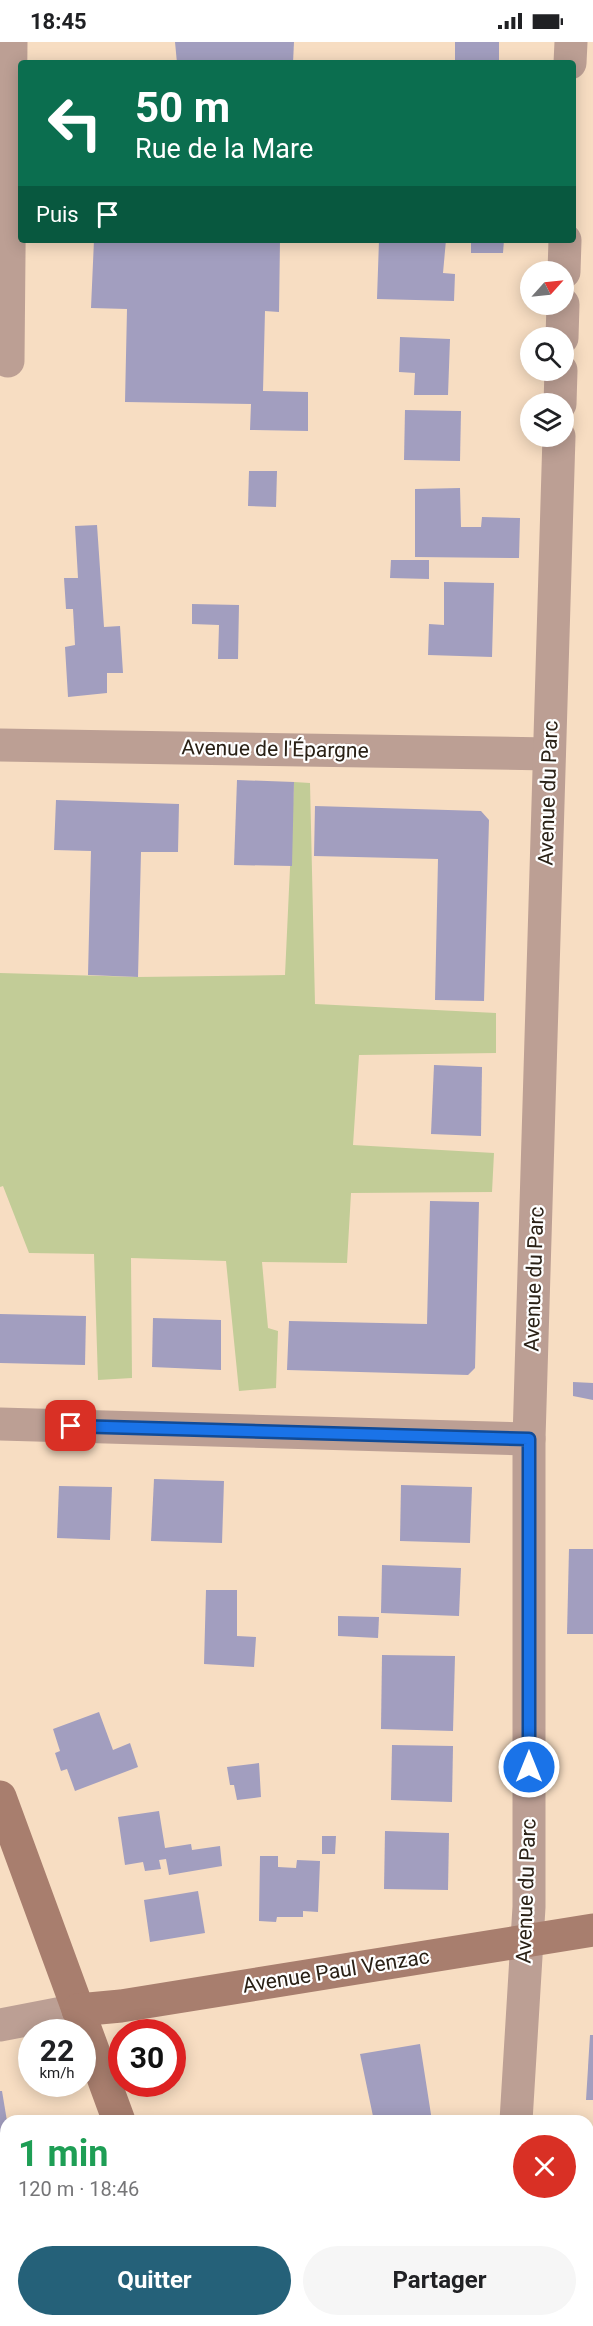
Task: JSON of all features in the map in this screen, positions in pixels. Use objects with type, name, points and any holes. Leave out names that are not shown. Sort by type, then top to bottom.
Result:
[{"type":"street","points":[[8,361],[10,42]]},
{"type":"street","points":[[570,60],[571,42]]},
{"type":"street","points":[[564,261],[565,243]]},
{"type":"street","name":"Avenue du Parc","points":[[516,2115],[526,1940],[529,1439],[559,447]]},
{"type":"street","name":"Avenue de l'Épargne","points":[[0,745],[549,754]]},
{"type":"street","points":[[0,1424],[529,1439]]},
{"type":"street","points":[[0,1797],[117,2115]]},
{"type":"street","name":"Avenue Paul Venzac","points":[[78,2010],[144,2002],[593,1930]]},
{"type":"street","points":[[0,2025],[78,2010]]},
{"type":"green space","points":[[294,782],[310,783],[315,1004],[496,1013],[496,1053],[359,1055],[353,1145],[494,1153],[492,1192],[351,1193],[347,1263],[262,1262],[268,1328],[278,1331],[276,1388],[239,1391],[226,1261],[131,1258],[132,1378],[98,1380],[94,1254],[29,1253],[3,1186],[0,1187],[0,973],[138,977],[285,975]]},
{"type":"building","points":[[175,42],[294,42],[293,60],[177,60]]},
{"type":"building","points":[[455,42],[499,42],[499,60],[455,60]]},
{"type":"building","points":[[94,243],[280,243],[279,312],[265,311],[263,391],[308,392],[308,431],[250,430],[251,404],[125,402],[127,309],[91,308]]},
{"type":"building","points":[[379,243],[446,243],[443,273],[455,274],[454,301],[377,299]]},
{"type":"building","points":[[471,243],[504,243],[503,253],[471,253]]},
{"type":"building","points":[[400,337],[450,339],[448,395],[414,395],[415,373],[399,372]]},
{"type":"building","points":[[405,410],[461,411],[460,461],[404,460]]},
{"type":"building","points":[[249,471],[277,471],[276,507],[248,506]]},
{"type":"building","points":[[460,488],[461,527],[481,527],[482,517],[520,518],[519,558],[415,557],[415,489]]},
{"type":"building","points":[[97,525],[104,627],[120,626],[123,673],[107,673],[107,693],[68,697],[65,647],[75,645],[73,609],[66,609],[64,578],[78,578],[75,526]]},
{"type":"building","points":[[391,560],[429,560],[429,579],[390,578]]},
{"type":"building","points":[[444,582],[494,583],[492,657],[428,655],[429,624],[444,625]]},
{"type":"building","points":[[192,604],[239,605],[238,659],[218,659],[219,625],[192,624]]},
{"type":"building","points":[[237,780],[294,782],[292,866],[234,865]]},
{"type":"building","points":[[56,800],[179,804],[178,852],[141,852],[138,977],[88,975],[91,851],[54,850]]},
{"type":"building","points":[[315,806],[481,811],[489,820],[484,1001],[435,1000],[438,859],[314,856]]},
{"type":"building","points":[[434,1065],[482,1067],[481,1136],[431,1134]]},
{"type":"building","points":[[430,1201],[479,1202],[475,1368],[468,1375],[287,1370],[289,1321],[427,1324]]},
{"type":"building","points":[[0,1314],[86,1316],[85,1365],[0,1363]]},
{"type":"building","points":[[153,1318],[221,1320],[221,1370],[152,1367]]},
{"type":"building","points":[[573,1382],[593,1383],[593,1400],[573,1396]]},
{"type":"building","points":[[154,1479],[224,1481],[222,1543],[151,1541]]},
{"type":"building","points":[[401,1485],[472,1487],[470,1543],[400,1541]]},
{"type":"building","points":[[59,1486],[112,1487],[110,1540],[57,1538]]},
{"type":"building","points":[[569,1549],[593,1549],[593,1634],[567,1634]]},
{"type":"building","points":[[382,1565],[461,1568],[459,1616],[381,1613]]},
{"type":"building","points":[[206,1590],[237,1590],[237,1636],[256,1637],[254,1667],[204,1664]]},
{"type":"building","points":[[338,1616],[379,1617],[378,1638],[338,1636]]},
{"type":"building","points":[[382,1655],[455,1656],[453,1731],[381,1729]]},
{"type":"building","points":[[99,1712],[113,1750],[130,1743],[138,1767],[75,1791],[67,1769],[61,1771],[55,1753],[60,1751],[53,1729]]},
{"type":"building","points":[[392,1745],[453,1746],[452,1802],[391,1800]]},
{"type":"building","points":[[259,1763],[261,1797],[237,1800],[234,1785],[230,1785],[227,1767]]},
{"type":"building","points":[[159,1811],[165,1848],[191,1844],[192,1850],[220,1846],[222,1866],[169,1875],[166,1859],[159,1860],[161,1869],[145,1871],[143,1862],[125,1865],[118,1817]]},
{"type":"building","points":[[385,1831],[449,1833],[448,1890],[384,1889]]},
{"type":"building","points":[[322,1836],[336,1836],[335,1854],[322,1854]]},
{"type":"building","points":[[260,1856],[278,1856],[278,1867],[296,1868],[297,1860],[320,1861],[318,1912],[303,1911],[303,1917],[277,1917],[276,1922],[259,1921]]},
{"type":"building","points":[[198,1891],[205,1933],[150,1942],[144,1900]]},
{"type":"building","points":[[590,2035],[593,2035],[593,2100],[586,2100]]},
{"type":"building","points":[[420,2044],[431,2115],[373,2115],[360,2054]]},
{"type":"building","points":[[0,2091],[2,2091],[6,2115],[0,2115]]},
{"type":"route","points":[[71,1426],[529,1439],[529,1767]]}]
